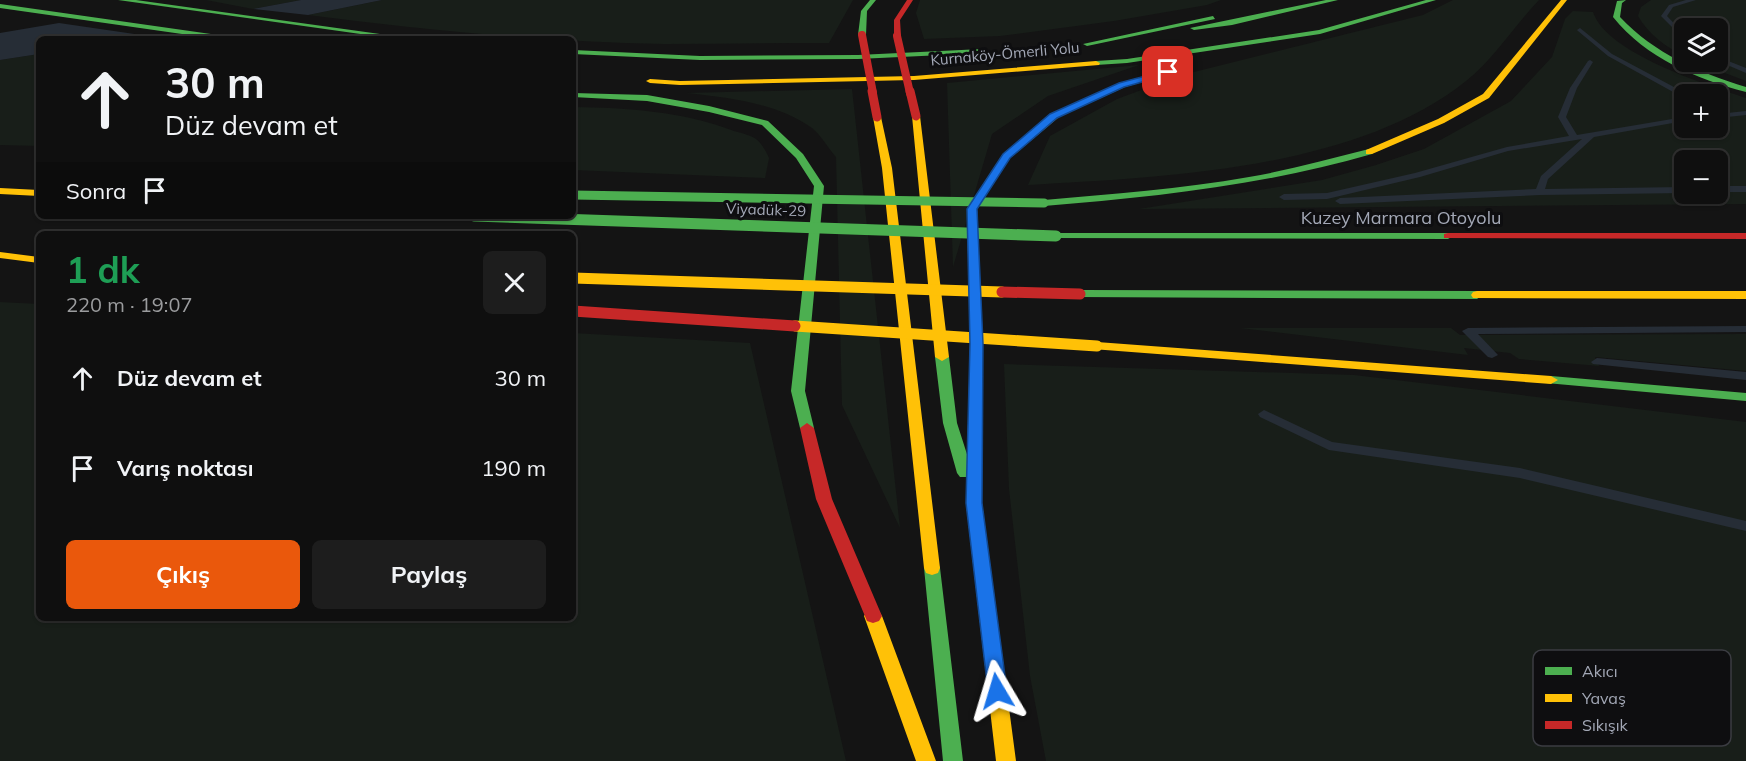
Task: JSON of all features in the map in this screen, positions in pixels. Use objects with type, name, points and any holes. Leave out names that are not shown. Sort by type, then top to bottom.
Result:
[{"type":"main road","points":[[121,0],[390,36]]},
{"type":"main road","points":[[873,0],[864,11],[862,35],[887,168],[953,761]]},
{"type":"main road","points":[[910,0],[897,20],[897,36],[916,116],[950,423],[974,503]]},
{"type":"main road","name":"Kurnaköy-Ömerli Yolu","points":[[1269,0],[1210,19],[1082,45],[1232,23],[1335,0]]},
{"type":"main road","name":"Kurnaköy-Ömerli Yolu","points":[[632,80],[680,83],[914,78],[1127,61],[1320,32],[1433,0]]},
{"type":"main road","points":[[576,195],[1044,203],[1160,194],[1268,178],[1330,164],[1385,147],[1441,121],[1486,96],[1564,0]]},
{"type":"main road","points":[[1623,0],[1619,2],[1616,17],[1628,33],[1646,47],[1672,61],[1746,90]]},
{"type":"main road","points":[[0,6],[211,36]]},
{"type":"main road","points":[[1006,761],[974,503],[976,344],[972,209],[1006,156],[1054,116],[1122,85],[1185,67],[1275,48],[1320,32]]},
{"type":"main road","name":"Kurnaköy-Ömerli Yolu","points":[[576,52],[711,58],[858,57],[1001,50]]},
{"type":"main road","points":[[576,95],[646,98],[709,109],[765,123],[800,156],[819,186],[798,391],[824,499],[882,638],[926,761]]},
{"type":"main road","points":[[6,191],[36,192]]},
{"type":"main road","name":"Viyadük-29","points":[[561,219],[1056,236]]},
{"type":"main road","name":"Kuzey Marmara Otoyolu","points":[[1056,236],[1746,236]]},
{"type":"main road","points":[[0,247],[36,249]]},
{"type":"main road","points":[[0,255],[36,260]]},
{"type":"main road","points":[[576,278],[1080,294],[1746,295]]},
{"type":"main road","points":[[576,311],[1097,346],[1746,397]]},
{"type":"shaded area","points":[[206,0],[301,0],[253,9]]},
{"type":"shaded area","points":[[301,0],[382,0],[308,15],[253,9]]},
{"type":"shaded area","points":[[382,0],[853,0],[829,43],[664,44],[576,41],[576,36],[508,36],[308,15]]},
{"type":"shaded area","points":[[920,0],[1221,0],[1207,5],[1114,21],[1000,36],[924,39],[916,13]]},
{"type":"shaded area","points":[[1453,0],[1539,0],[1486,63],[1466,81],[1421,111],[1370,134],[1315,151],[1198,172],[1028,185],[1050,136],[1117,99],[1182,75],[1423,15]]},
{"type":"shaded area","points":[[1651,0],[1746,0],[1746,81],[1722,72],[1728,72],[1728,18],[1674,18],[1674,50],[1647,29],[1638,16],[1641,7]]},
{"type":"shaded area","points":[[1573,11],[1593,12],[1602,27],[1617,41],[1637,54],[1704,84],[1674,84],[1674,138],[1728,138],[1728,92],[1746,98],[1746,204],[1139,209],[1322,180],[1424,149],[1511,101],[1552,57],[1565,19]]},
{"type":"shaded area","points":[[59,23],[148,36],[36,36],[36,54],[0,60],[0,33]]},
{"type":"shaded area","points":[[36,54],[36,146],[0,145],[0,60]]},
{"type":"shaded area","points":[[1139,65],[1048,96],[992,134],[953,267],[947,83]]},
{"type":"shaded area","points":[[852,89],[900,528],[842,405],[836,157],[812,128],[782,112],[735,99],[686,93]]},
{"type":"shaded area","points":[[576,107],[614,108],[675,115],[748,135],[760,143],[769,158],[765,178],[576,170]]},
{"type":"shaded area","points":[[0,302],[36,304],[36,621],[576,621],[576,333],[750,343],[846,761],[0,761]]},
{"type":"shaded area","points":[[1240,328],[1451,328],[1460,335],[1746,334],[1746,371],[1595,357],[1599,366],[1519,359],[1510,353],[1464,348],[1468,355]]},
{"type":"shaded area","points":[[1004,364],[1354,375],[1746,422],[1746,761],[1046,761],[1030,676],[1009,489]]},
{"type":"waterway","points":[[1674,26],[1664,16],[1671,6],[1693,0]]},
{"type":"waterway","points":[[1580,30],[1610,55],[1674,90]]},
{"type":"waterway","points":[[1574,137],[1562,117],[1573,88],[1590,62]]},
{"type":"waterway","points":[[1728,63],[1746,71]]},
{"type":"waterway","points":[[1728,115],[1746,113]]},
{"type":"waterway","points":[[1591,135],[1674,121]]},
{"type":"waterway","points":[[1284,197],[1327,196],[1417,175],[1507,149],[1591,135]]},
{"type":"waterway","points":[[1540,192],[1544,178],[1591,135]]},
{"type":"waterway","points":[[1728,189],[1746,189]]},
{"type":"waterway","points":[[1540,192],[1674,190]]},
{"type":"waterway","points":[[1340,201],[1540,192]]},
{"type":"waterway","points":[[1492,355],[1468,331],[1746,329]]},
{"type":"waterway","points":[[1597,362],[1746,376]]},
{"type":"waterway","points":[[1264,414],[1329,446],[1520,473],[1746,526]]},
{"type":"traffic: fast","points":[[121,0],[390,36]]},
{"type":"traffic: fast","points":[[862,35],[864,11],[873,0]]},
{"type":"traffic: fast","points":[[1194,28],[1232,23],[1335,0]]},
{"type":"traffic: fast","points":[[1096,63],[1127,61],[1320,32],[1433,0]]},
{"type":"traffic: fast","points":[[1623,0],[1619,2],[1616,17],[1644,44],[1692,71],[1746,90]]},
{"type":"traffic: fast","points":[[0,6],[211,36]]},
{"type":"traffic: fast","points":[[1087,44],[1213,18]]},
{"type":"traffic: fast","points":[[576,52],[700,58],[858,57],[982,51]]},
{"type":"traffic: fast","points":[[1056,115],[1122,85],[1164,73]]},
{"type":"traffic: fast","points":[[576,95],[647,98],[709,109],[765,123],[800,156],[819,186],[798,391],[807,428]]},
{"type":"traffic: fast","points":[[1044,203],[1167,192],[1249,180],[1289,173],[1369,152]]},
{"type":"traffic: fast","points":[[576,195],[1044,203]]},
{"type":"traffic: fast","points":[[561,219],[1056,236]]},
{"type":"traffic: fast","points":[[1056,236],[1448,236]]},
{"type":"traffic: fast","points":[[1080,294],[1477,295]]},
{"type":"traffic: fast","points":[[942,357],[950,423],[965,473]]},
{"type":"traffic: fast","points":[[1551,380],[1746,397]]},
{"type":"traffic: fast","points":[[932,568],[953,761]]},
{"type":"traffic: slow","points":[[1369,152],[1441,121],[1486,96],[1564,0]]},
{"type":"traffic: slow","points":[[650,81],[680,83],[914,78],[1096,63]]},
{"type":"traffic: slow","points":[[974,503],[976,344],[972,209],[1006,156],[1056,115]]},
{"type":"traffic: slow","points":[[916,116],[942,357]]},
{"type":"traffic: slow","points":[[877,117],[887,168],[932,568]]},
{"type":"traffic: slow","points":[[0,191],[36,193]]},
{"type":"traffic: slow","points":[[0,255],[36,260]]},
{"type":"traffic: slow","points":[[576,278],[1002,292]]},
{"type":"traffic: slow","points":[[1477,295],[1746,295]]},
{"type":"traffic: slow","points":[[795,326],[1097,346]]},
{"type":"traffic: slow","points":[[1097,346],[1551,380]]},
{"type":"traffic: slow","points":[[974,503],[1006,761]]},
{"type":"traffic: slow","points":[[873,616],[926,761]]},
{"type":"traffic: jam","points":[[897,36],[897,20],[910,0]]},
{"type":"traffic: jam","points":[[862,35],[877,117]]},
{"type":"traffic: jam","points":[[897,36],[916,116]]},
{"type":"traffic: jam","points":[[1448,236],[1746,236]]},
{"type":"traffic: jam","points":[[1002,292],[1080,294]]},
{"type":"traffic: jam","points":[[576,311],[795,326]]},
{"type":"traffic: jam","points":[[807,428],[824,499],[873,616]]},
{"type":"route","points":[[997,691],[974,503],[976,344],[972,209],[1006,156],[1054,116],[1122,85],[1168,72]]}]
